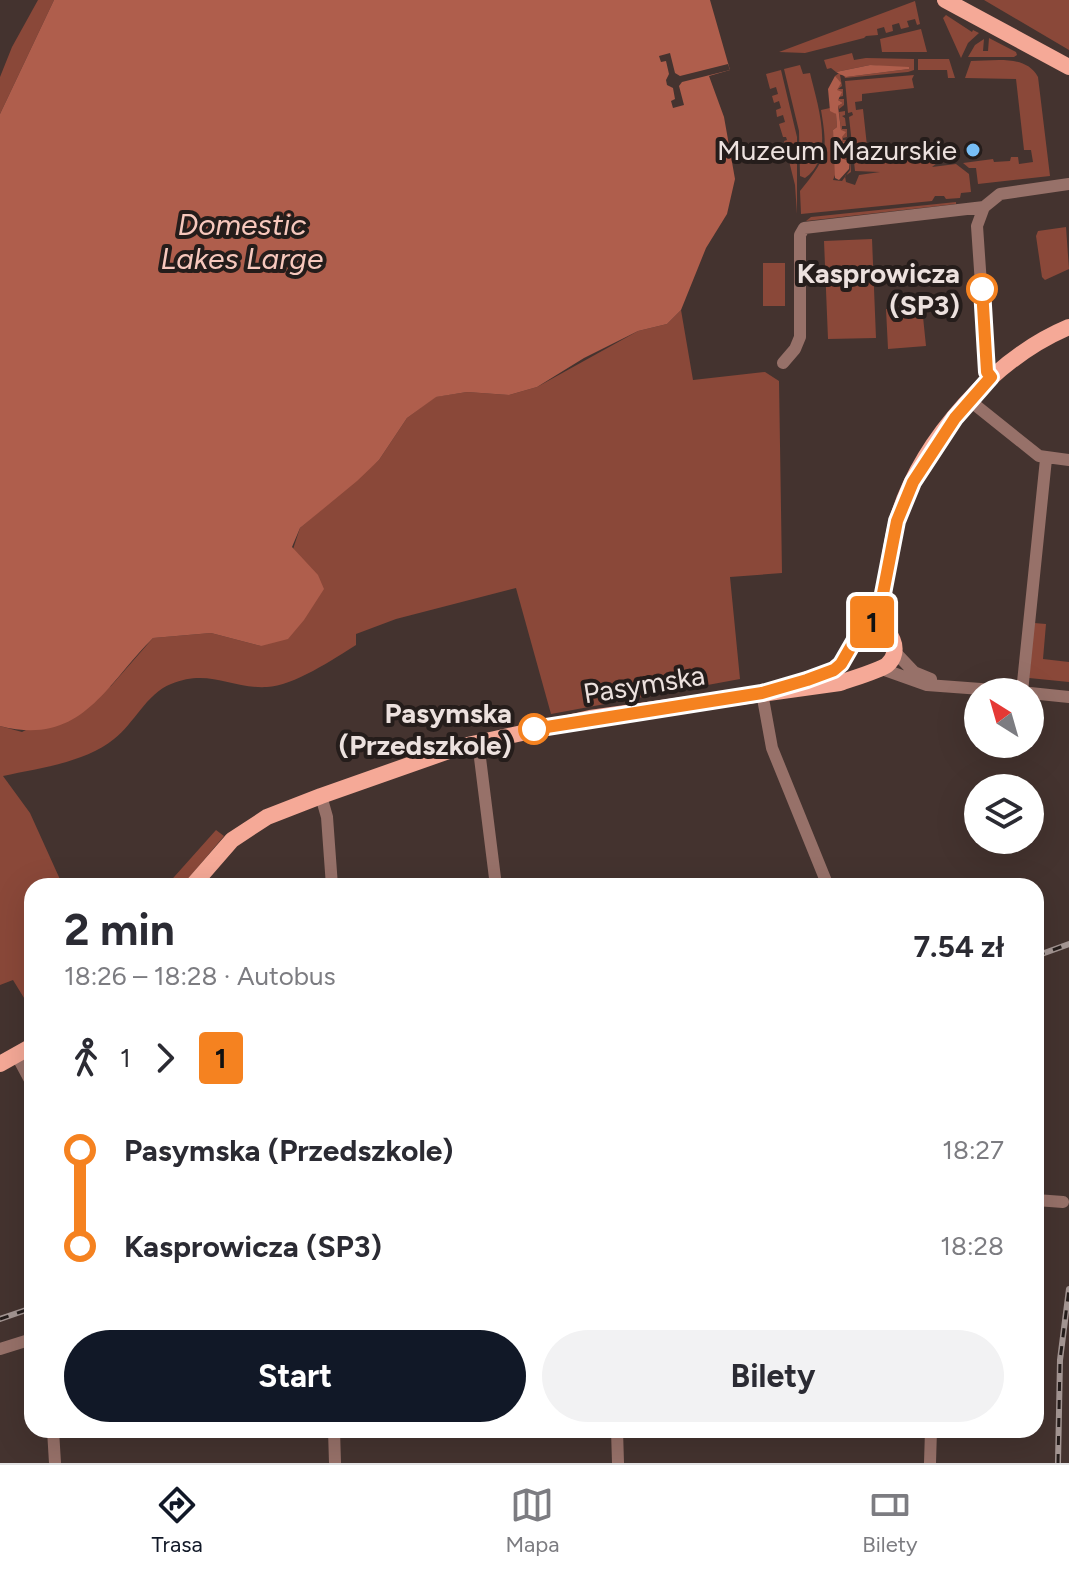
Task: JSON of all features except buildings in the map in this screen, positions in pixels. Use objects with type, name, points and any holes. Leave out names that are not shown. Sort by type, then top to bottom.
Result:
[{"type":"main road","points":[[945,0],[1069,67]]},
{"type":"main road","points":[[869,628],[883,600],[897,521],[913,482],[942,435],[991,377],[1027,348],[1069,327]]},
{"type":"main road","points":[[890,634],[879,628],[869,628],[860,633],[852,648],[858,664],[875,670],[894,658],[890,634],[893,545]]},
{"type":"main road","name":"Pasymska","points":[[762,693],[834,670],[852,648]]},
{"type":"main road","name":"Pasymska","points":[[199,878],[245,830],[279,812],[478,742],[579,720],[762,693],[815,689],[839,684],[875,670]]},
{"type":"main road","points":[[0,1064],[24,1051]]},
{"type":"street","points":[[991,377],[987,372],[977,226],[984,207],[1000,194],[1069,184]]},
{"type":"street","points":[[783,363],[800,337],[800,235],[804,228],[984,207]]},
{"type":"street","points":[[969,400],[1031,451],[1046,459],[1069,460]]},
{"type":"street","points":[[1023,678],[1046,459]]},
{"type":"street","points":[[895,652],[914,672],[957,685]]},
{"type":"street","points":[[875,670],[927,685],[964,686]]},
{"type":"street","points":[[762,693],[772,748],[825,878]]},
{"type":"street","points":[[1044,694],[1069,697]]},
{"type":"street","points":[[478,742],[495,878]]},
{"type":"street","points":[[321,796],[327,817],[331,878]]},
{"type":"street","points":[[17,1056],[24,1069]]},
{"type":"street","points":[[1044,1201],[1063,1202]]},
{"type":"street","points":[[0,1349],[24,1342]]},
{"type":"street","points":[[53,1438],[55,1463]]},
{"type":"street","points":[[334,1438],[335,1463]]},
{"type":"street","points":[[617,1438],[618,1463]]},
{"type":"street","points":[[930,1463],[931,1438]]},
{"type":"shaded area","points":[[38,0],[54,0],[0,114],[0,77],[12,47]]},
{"type":"shaded area","points":[[984,0],[1069,0],[1069,50]]},
{"type":"shaded area","points":[[915,1],[920,24],[917,25],[915,19],[907,21],[909,27],[901,29],[899,23],[892,25],[893,31],[886,33],[884,27],[877,29],[878,35],[805,53],[779,52]]},
{"type":"shaded area","points":[[946,15],[972,32],[979,33],[968,43],[961,58],[943,18]]},
{"type":"shaded area","points":[[921,29],[927,52],[882,52],[880,39]]},
{"type":"shaded area","points":[[989,38],[1017,55],[968,57],[975,45],[984,39],[983,51],[988,51]]},
{"type":"shaded area","points":[[852,53],[854,60],[914,59],[914,70],[845,78],[840,75],[842,86],[838,89],[843,89],[843,96],[839,99],[844,99],[844,105],[839,109],[838,106],[843,103],[838,100],[835,76],[839,73],[844,74],[846,77],[909,69],[870,65],[836,72],[827,69],[824,60]]},
{"type":"shaded area","points":[[918,59],[949,59],[955,78],[948,78],[947,70],[918,70]]},
{"type":"shaded area","points":[[971,61],[1017,62],[1033,70],[1038,77],[1050,176],[978,184],[976,168],[969,168],[963,163],[993,159],[994,162],[1010,161],[1011,157],[1018,157],[1019,164],[1033,162],[1031,150],[1024,150],[1016,79],[965,78]]},
{"type":"shaded area","points":[[800,65],[803,74],[810,73],[822,129],[820,157],[805,178],[800,176],[799,131],[784,69]]},
{"type":"shaded area","points":[[781,70],[797,137],[797,214],[795,185],[784,141],[787,140],[779,124],[785,122],[783,115],[777,117],[776,110],[781,108],[779,101],[774,103],[772,96],[778,94],[776,87],[770,89],[766,74]]},
{"type":"shaded area","points":[[914,75],[914,88],[862,94],[862,101],[855,102],[856,110],[863,109],[868,155],[921,149],[922,157],[932,156],[932,161],[937,163],[932,167],[956,164],[969,174],[971,192],[961,193],[960,198],[935,196],[932,201],[801,214],[800,191],[816,170],[825,145],[821,110],[830,108],[836,114],[837,127],[833,130],[837,170],[833,180],[842,181],[845,177],[846,182],[855,185],[859,175],[880,172],[855,171],[849,117],[853,115],[852,112],[848,113],[845,81]]},
{"type":"shaded area","points":[[845,111],[842,116],[846,126],[842,129],[847,129],[847,137],[843,140],[848,140],[844,149],[849,149],[850,155],[845,158],[850,158],[851,172],[846,175],[850,170],[849,161],[844,159],[843,154],[848,152],[843,150],[839,112]]},
{"type":"shaded area","points":[[956,204],[806,221],[811,217]]},
{"type":"shaded area","points":[[1066,227],[1069,269],[1045,280],[1036,236],[1038,231]]},
{"type":"shaded area","points":[[872,239],[876,338],[828,339],[824,241]]},
{"type":"shaded area","points":[[763,263],[785,263],[785,306],[763,306]]},
{"type":"shaded area","points":[[922,307],[926,346],[888,349],[886,309]]},
{"type":"shaded area","points":[[681,310],[693,380],[765,372],[779,381],[782,573],[730,577],[740,679],[551,714],[516,588],[396,619],[356,634],[356,645],[289,682],[254,687],[197,678],[171,684],[154,695],[121,733],[102,747],[61,764],[3,776],[30,813],[59,878],[24,878],[24,998],[13,980],[0,985],[0,726],[22,732],[111,686],[153,638],[211,633],[261,646],[300,528],[379,460],[407,418],[435,397],[467,392],[509,395],[537,387],[638,331],[667,324]]},
{"type":"shaded area","points":[[1034,623],[1046,624],[1043,659],[1069,662],[1069,682],[1029,678]]},
{"type":"shaded area","points":[[216,830],[224,836],[189,878],[173,878]]},
{"type":"water","name":"Domestic Lakes Large","points":[[54,0],[710,0],[730,70],[709,76],[724,117],[735,179],[727,214],[706,248],[681,310],[667,324],[638,331],[584,358],[537,387],[509,395],[467,392],[436,397],[407,418],[379,460],[300,528],[292,547],[318,575],[324,589],[288,639],[261,646],[211,633],[153,638],[89,708],[51,728],[28,730],[0,726],[0,114]]},
{"type":"water","points":[[870,65],[909,69],[846,77],[836,72]]},
{"type":"water","points":[[835,76],[841,83],[837,90],[842,92],[838,100],[843,103],[838,106],[841,130],[846,132],[842,137],[842,142],[847,142],[843,150],[848,153],[844,154],[844,159],[849,161],[849,169],[839,180],[835,178],[833,130],[837,127],[836,114],[830,111],[828,89]]},
{"type":"pier","points":[[670,53],[675,73],[680,76],[728,64],[730,70],[682,82],[679,86],[684,105],[673,108],[671,101],[675,99],[673,88],[667,85],[669,74],[666,61],[661,62],[659,56]]},
{"type":"railway","points":[[1044,953],[1069,944]]},
{"type":"railway","points":[[1058,1463],[1060,1360],[1069,1289]]},
{"type":"railway","points":[[0,1319],[24,1311]]},
{"type":"bus line","name":"1","points":[[534,729],[762,693],[807,680],[834,670],[841,664],[856,638],[869,628],[880,609],[897,521],[913,482],[942,435],[991,377],[987,372],[982,289]]},
{"type":"place","name":"Muzeum Mazurskie","points":[[973,150]]},
{"type":"place","name":"Kasprowicza (SP3)","points":[[982,289]]},
{"type":"place","name":"Pasymska (Przedszkole)","points":[[534,729]]}]
